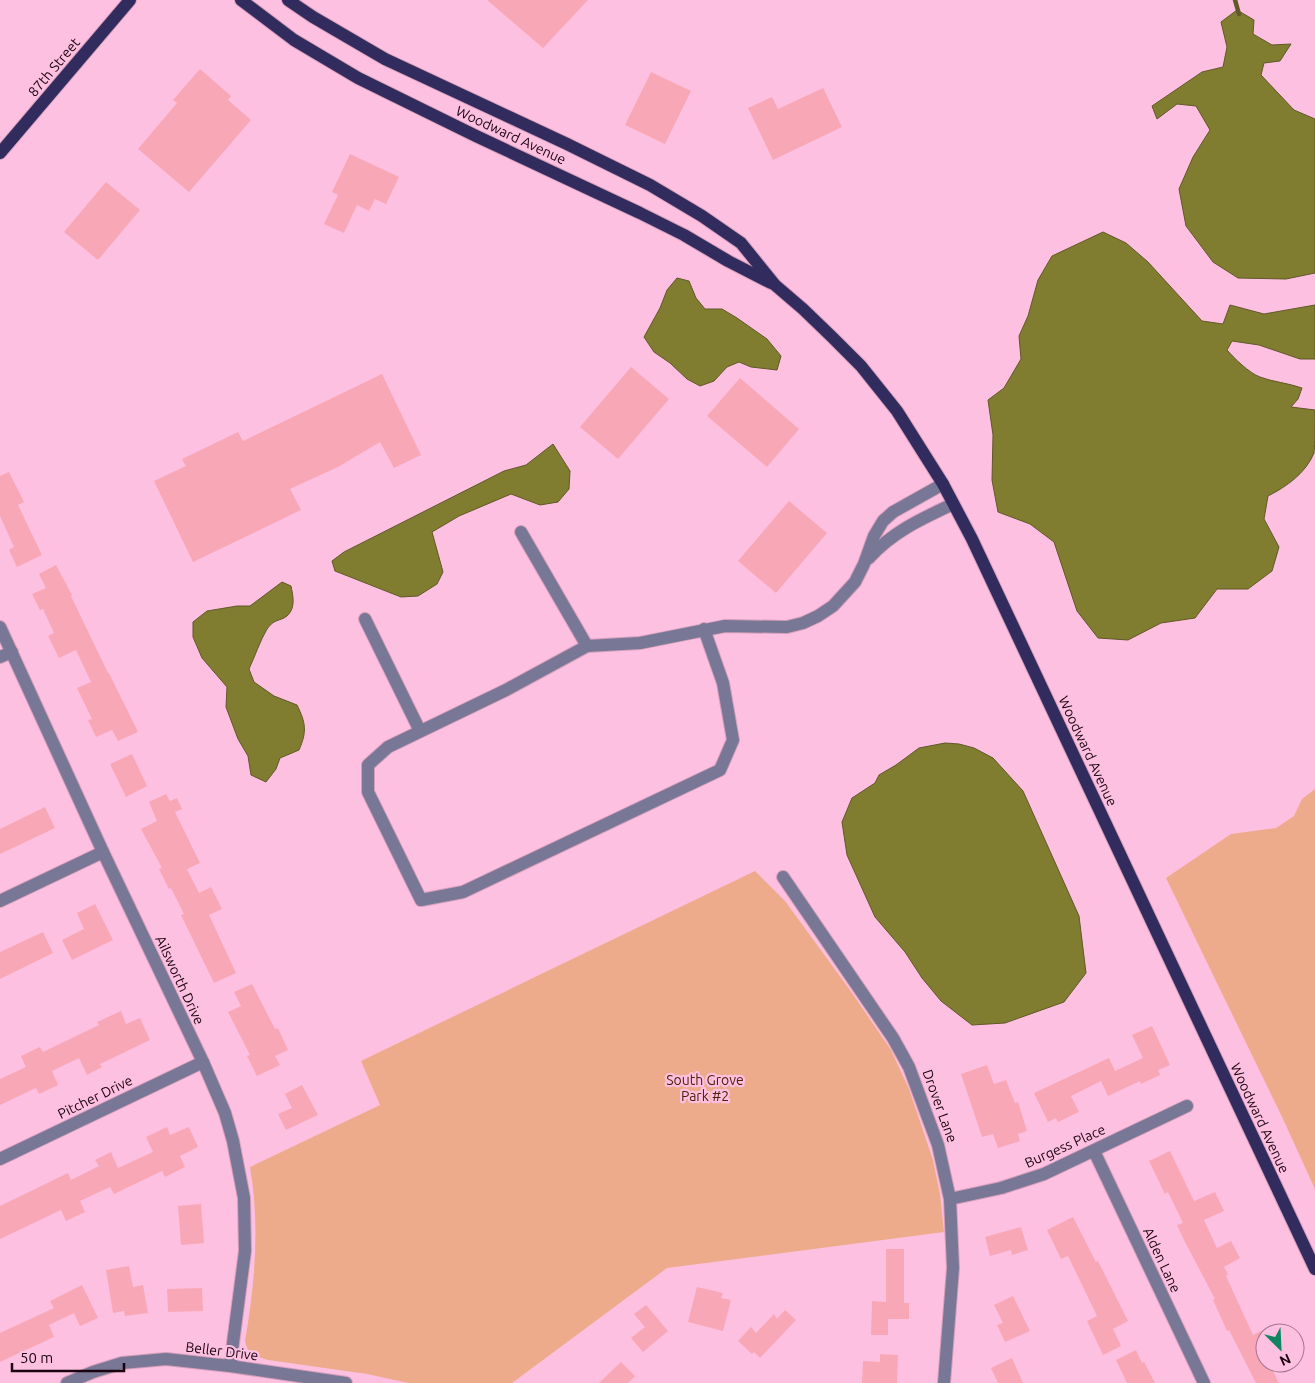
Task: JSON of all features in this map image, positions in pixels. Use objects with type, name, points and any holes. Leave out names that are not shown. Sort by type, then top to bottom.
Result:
[{"type":"main road","name":"87th Street","points":[[0,153],[130,0]]},
{"type":"main road","name":"Woodward Avenue","points":[[241,0],[294,40],[358,78],[640,213],[775,285]]},
{"type":"main road","name":"Woodward Avenue","points":[[288,0],[313,17],[385,59],[568,144],[650,185],[702,216],[741,243],[775,285],[803,309],[861,366],[897,412],[943,484],[993,585],[1315,1269]]},
{"type":"street","points":[[704,629],[723,683],[733,740],[720,770],[463,892],[421,900],[368,792],[368,765],[388,746],[506,690],[587,646],[640,643],[704,629],[748,626],[788,627],[818,616],[833,606],[855,582],[874,536],[883,521],[893,512],[943,484]]},
{"type":"street","points":[[864,564],[878,548],[896,534],[953,504]]},
{"type":"street","points":[[521,532],[587,646]]},
{"type":"street","points":[[365,619],[420,732]]},
{"type":"street","name":"Ailsworth Drive","points":[[0,627],[103,852],[203,1062],[225,1113],[234,1141],[244,1198],[245,1251],[230,1366]]},
{"type":"street","points":[[0,657],[12,652]]},
{"type":"street","points":[[0,901],[103,852]]},
{"type":"street","name":"Drover Lane","points":[[783,877],[876,1010],[909,1066],[938,1145],[950,1199],[954,1268],[944,1383]]},
{"type":"street","name":"Pitcher Drive","points":[[0,1159],[203,1062]]},
{"type":"street","name":"Burgess Place","points":[[950,1199],[1020,1182],[1044,1174],[1187,1106]]},
{"type":"street","name":"Alden Lane","points":[[1094,1151],[1204,1383]]},
{"type":"street","name":"Beller Drive","points":[[67,1383],[115,1365],[150,1360],[182,1360],[346,1383]]},
{"type":"green space","points":[[1315,789],[1315,1189],[1166,878],[1231,834],[1276,828],[1294,816],[1302,799]]},
{"type":"green space","name":"South Grove Park #2","points":[[755,871],[785,901],[891,1050],[909,1089],[933,1160],[940,1194],[944,1232],[667,1268],[512,1383],[408,1383],[367,1374],[268,1360],[250,1352],[245,1341],[254,1276],[255,1211],[250,1167],[380,1105],[361,1061]]},
{"type":"shaded area","points":[[1237,10],[1254,20],[1253,34],[1272,45],[1291,44],[1280,61],[1264,63],[1261,75],[1294,110],[1315,119],[1315,273],[1286,279],[1238,278],[1213,262],[1186,226],[1179,189],[1193,157],[1210,130],[1196,106],[1177,104],[1157,119],[1152,106],[1202,72],[1223,67],[1227,47],[1221,22]]},
{"type":"shaded area","points":[[1103,232],[1126,243],[1148,262],[1202,321],[1223,324],[1230,305],[1264,314],[1315,305],[1315,359],[1300,359],[1259,345],[1232,341],[1227,350],[1242,365],[1256,375],[1302,388],[1298,399],[1291,407],[1315,410],[1314,453],[1306,467],[1295,479],[1268,496],[1264,519],[1279,547],[1272,571],[1248,589],[1217,589],[1195,618],[1161,623],[1128,640],[1098,638],[1077,611],[1054,542],[1030,524],[998,512],[992,480],[993,435],[988,400],[1004,388],[1021,359],[1019,336],[1028,316],[1038,280],[1052,256]]},
{"type":"shaded area","points":[[677,278],[689,281],[696,298],[705,309],[722,309],[767,339],[781,356],[777,370],[751,367],[739,362],[727,367],[714,381],[700,386],[687,379],[670,363],[654,352],[644,337],[660,308],[667,290]]},
{"type":"shaded area","points":[[553,444],[570,471],[569,489],[558,502],[540,505],[511,494],[459,516],[432,532],[443,572],[437,584],[418,596],[401,597],[335,571],[332,561],[344,552],[504,471],[526,465]]},
{"type":"shaded area","points":[[282,582],[291,586],[292,609],[287,616],[275,622],[267,629],[249,669],[254,682],[274,696],[297,705],[304,722],[304,733],[299,750],[280,758],[276,769],[266,782],[251,775],[248,756],[238,739],[226,707],[227,687],[202,658],[193,637],[193,622],[207,611],[237,606],[250,606]]},
{"type":"shaded area","points":[[945,743],[974,748],[993,758],[1023,791],[1079,916],[1086,973],[1064,1002],[1005,1023],[972,1025],[941,1001],[922,978],[905,952],[875,917],[847,855],[842,822],[852,798],[875,783],[879,775],[919,748]]},
{"type":"building","points":[[487,0],[588,0],[543,48]]},
{"type":"building","points":[[200,69],[231,96],[228,100],[251,120],[189,192],[138,149],[177,103],[173,100]]},
{"type":"building","points":[[651,72],[691,91],[665,144],[625,125]]},
{"type":"building","points":[[823,88],[842,127],[773,160],[748,108],[772,97],[778,109]]},
{"type":"building","points":[[350,154],[399,177],[386,204],[375,199],[369,211],[357,205],[344,233],[324,224],[338,195],[332,192]]},
{"type":"building","points":[[106,182],[140,210],[98,260],[64,232]]},
{"type":"building","points":[[631,367],[669,399],[618,459],[580,427]]},
{"type":"building","points":[[382,374],[421,455],[394,468],[380,442],[338,467],[290,489],[301,510],[193,562],[154,481],[186,466],[182,459],[238,432],[243,441]]},
{"type":"building","points":[[740,378],[799,429],[767,467],[707,416]]},
{"type":"building","points":[[9,472],[24,502],[18,505],[42,555],[17,567],[9,550],[14,547],[0,516],[0,476]]},
{"type":"building","points":[[789,501],[827,533],[776,593],[738,561]]},
{"type":"building","points":[[56,565],[138,732],[118,741],[112,730],[96,737],[88,720],[92,719],[77,688],[91,682],[76,650],[59,658],[48,636],[54,633],[43,609],[40,610],[32,594],[46,588],[39,574]]},
{"type":"building","points":[[132,754],[147,786],[126,797],[110,764]]},
{"type":"building","points":[[166,794],[170,801],[177,798],[182,809],[175,812],[200,863],[187,869],[199,893],[211,887],[222,909],[209,915],[236,973],[214,983],[181,915],[184,914],[171,888],[169,889],[159,869],[162,868],[141,829],[157,821],[149,802]]},
{"type":"building","points":[[45,807],[55,828],[0,854],[0,829]]},
{"type":"building","points":[[95,904],[113,940],[72,960],[62,940],[84,929],[77,913]]},
{"type":"building","points":[[43,932],[53,953],[0,979],[0,952]]},
{"type":"building","points":[[252,984],[275,1029],[278,1028],[288,1050],[275,1056],[280,1065],[257,1076],[247,1056],[250,1055],[228,1012],[241,1006],[234,992]]},
{"type":"building","points":[[121,1011],[126,1024],[140,1018],[150,1040],[100,1064],[102,1067],[87,1075],[79,1058],[52,1071],[58,1085],[39,1094],[36,1088],[0,1105],[0,1079],[26,1067],[21,1056],[40,1047],[43,1052],[99,1025],[97,1022]]},
{"type":"building","points":[[1152,1026],[1170,1065],[1158,1070],[1160,1075],[1141,1084],[1140,1081],[1108,1096],[1101,1081],[1071,1096],[1079,1112],[1058,1122],[1056,1118],[1048,1122],[1034,1093],[1109,1058],[1115,1071],[1143,1058],[1132,1035]]},
{"type":"building","points":[[987,1065],[994,1084],[1006,1080],[1015,1103],[1018,1102],[1027,1131],[1018,1134],[1020,1141],[998,1148],[993,1134],[982,1137],[961,1074]]},
{"type":"building","points":[[302,1085],[318,1115],[286,1130],[278,1114],[292,1108],[285,1094]]},
{"type":"building","points":[[167,1127],[170,1135],[189,1127],[198,1147],[180,1156],[185,1167],[165,1177],[162,1171],[114,1194],[110,1187],[80,1201],[85,1212],[66,1221],[61,1210],[0,1239],[0,1206],[68,1173],[71,1180],[99,1166],[95,1160],[111,1152],[118,1168],[153,1152],[146,1137]]},
{"type":"building","points":[[1170,1151],[1194,1201],[1215,1192],[1224,1211],[1204,1220],[1217,1248],[1231,1241],[1240,1258],[1224,1267],[1228,1274],[1226,1276],[1253,1335],[1255,1334],[1255,1373],[1274,1373],[1279,1383],[1256,1383],[1229,1330],[1227,1331],[1213,1300],[1215,1299],[1177,1225],[1183,1223],[1168,1192],[1165,1194],[1149,1161]]},
{"type":"building","points":[[201,1204],[204,1243],[181,1245],[178,1206]]},
{"type":"building","points":[[1073,1217],[1096,1262],[1098,1261],[1128,1321],[1113,1329],[1121,1346],[1103,1355],[1087,1321],[1097,1316],[1068,1256],[1061,1259],[1047,1230]]},
{"type":"building","points":[[1021,1227],[1028,1250],[1012,1255],[1011,1250],[990,1256],[985,1237]]},
{"type":"building","points":[[886,1249],[904,1249],[904,1303],[909,1303],[909,1319],[888,1319],[888,1335],[871,1335],[872,1301],[886,1302]]},
{"type":"building","points":[[129,1266],[133,1287],[143,1285],[148,1313],[125,1316],[124,1311],[113,1313],[106,1270]]},
{"type":"building","points":[[82,1285],[98,1318],[80,1326],[74,1313],[49,1325],[54,1337],[0,1362],[0,1333],[54,1308],[50,1301]]},
{"type":"building","points":[[697,1287],[723,1293],[721,1298],[731,1300],[723,1331],[688,1322]]},
{"type":"building","points":[[202,1288],[203,1311],[168,1312],[167,1289]]},
{"type":"building","points":[[1013,1296],[1030,1331],[1005,1342],[997,1325],[1003,1323],[994,1305]]},
{"type":"building","points":[[646,1305],[668,1331],[643,1352],[631,1338],[645,1327],[634,1314]]},
{"type":"building","points":[[785,1310],[796,1320],[760,1358],[754,1352],[752,1354],[738,1341],[751,1327],[756,1333],[774,1314],[777,1319]]},
{"type":"building","points":[[1136,1350],[1155,1383],[1127,1383],[1116,1360]]},
{"type":"building","points":[[880,1354],[898,1355],[897,1383],[862,1383],[863,1361],[880,1362]]},
{"type":"building","points":[[1012,1358],[1023,1383],[998,1383],[991,1368]]},
{"type":"building","points":[[621,1362],[635,1376],[628,1383],[599,1383]]},
{"type":"waterway","points":[[1235,0],[1239,14]]}]
